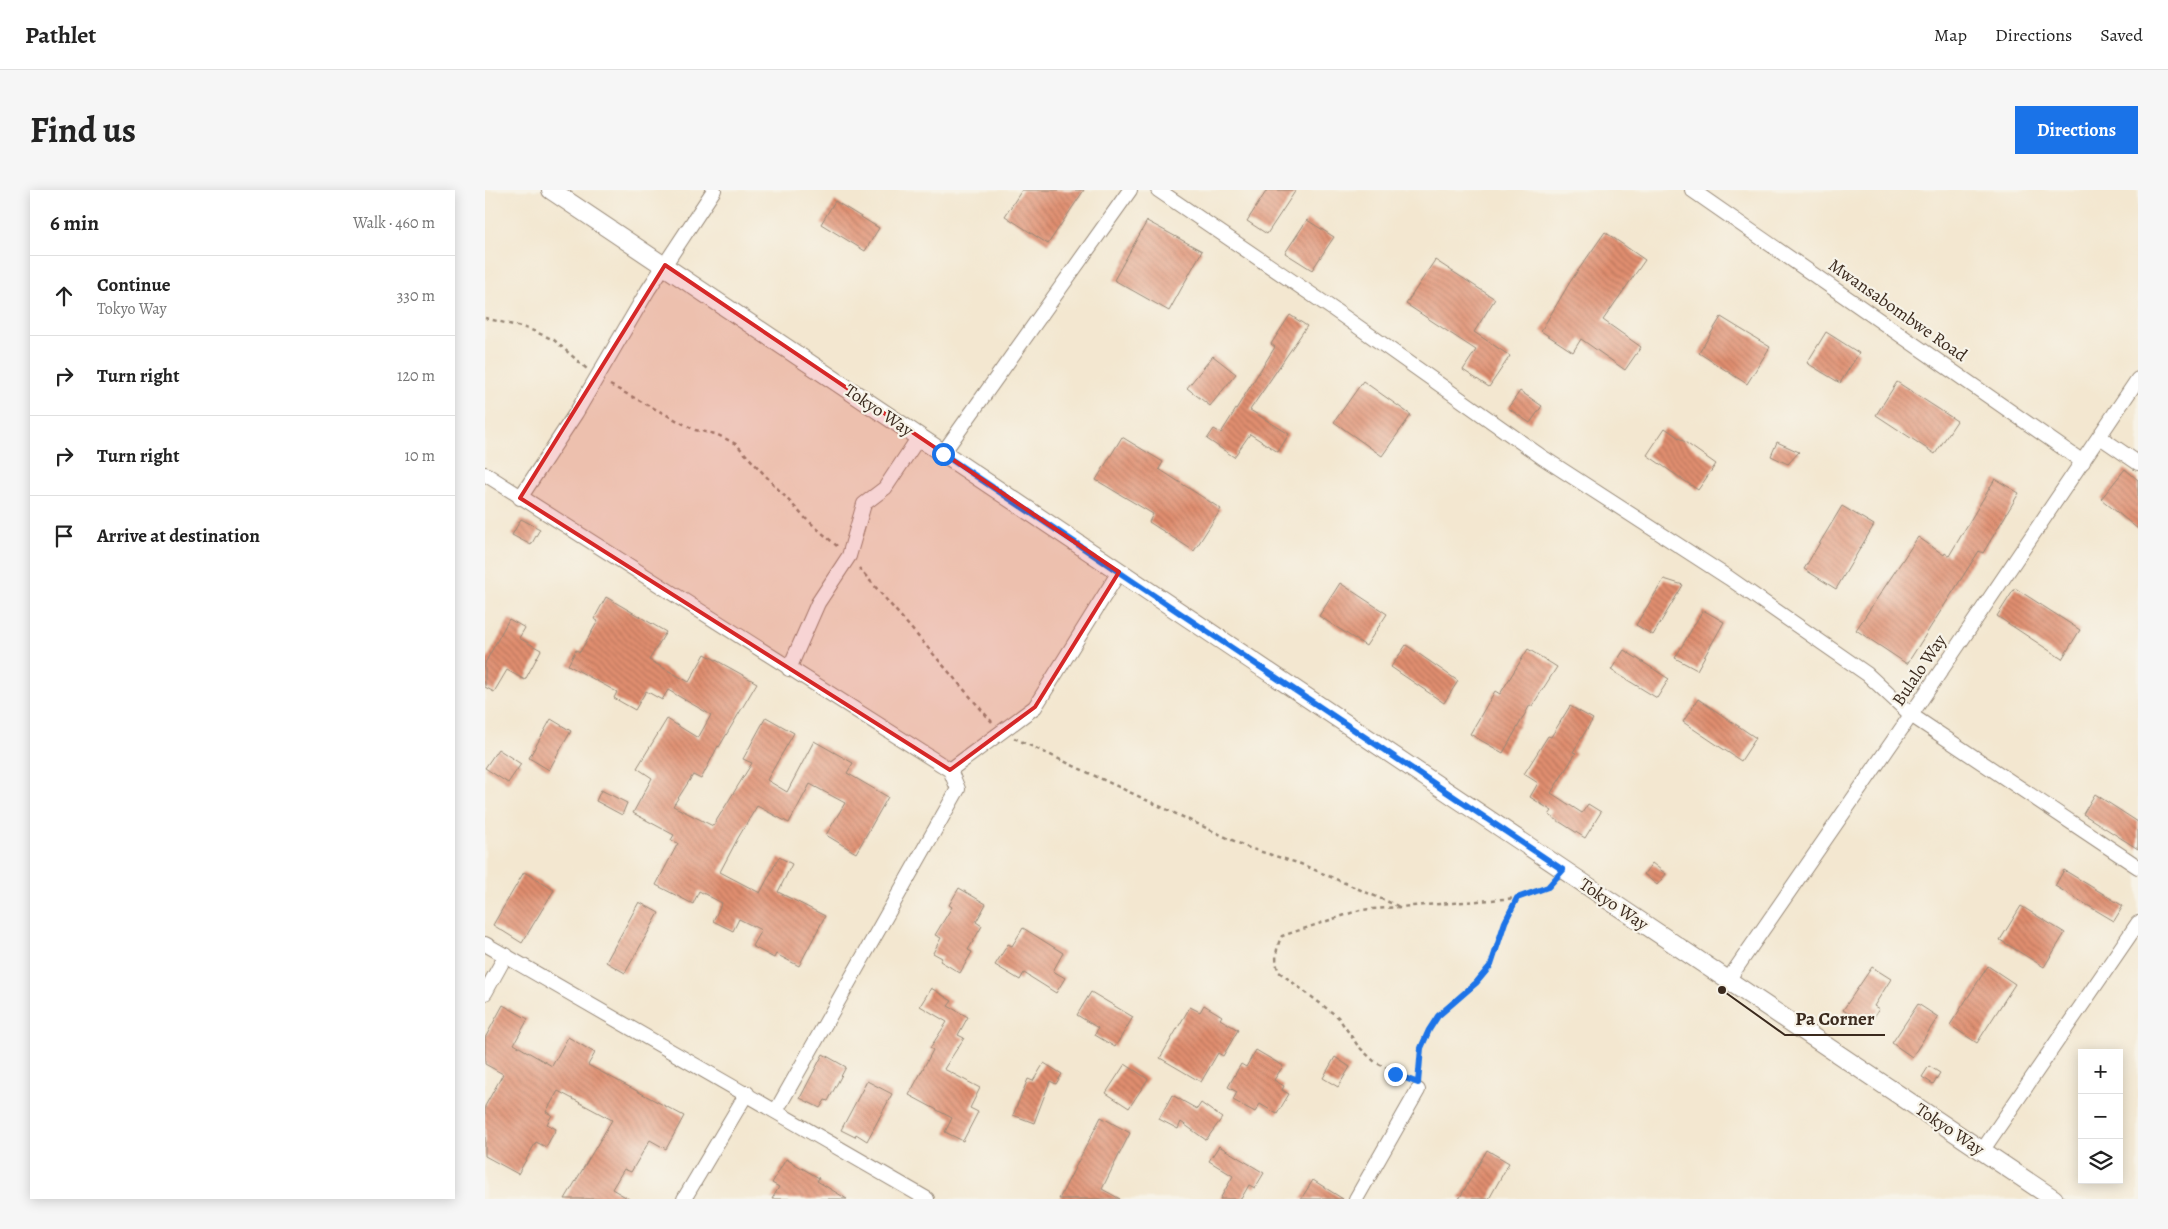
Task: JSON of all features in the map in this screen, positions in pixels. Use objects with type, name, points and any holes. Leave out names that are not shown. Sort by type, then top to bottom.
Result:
[{"type":"street","name":"Tokyo Way","points":[[551,190],[2054,1199]]},
{"type":"street","points":[[520,498],[562,436],[648,290],[714,190]]},
{"type":"street","points":[[943,454],[1130,190]]},
{"type":"street","points":[[1157,190],[1333,309],[1542,457],[1729,578],[1859,668],[1911,715],[2138,867]]},
{"type":"street","name":"Mwansabombwe Road","points":[[1692,190],[2083,462]]},
{"type":"street","name":"Bulalo Way","points":[[1728,980],[1911,715],[2138,380]]},
{"type":"street","points":[[789,669],[818,603],[849,556],[865,504],[885,488],[919,437]]},
{"type":"street","points":[[2100,437],[2138,463]]},
{"type":"street","points":[[485,474],[950,770],[958,789],[776,1111]]},
{"type":"street","points":[[950,770],[1035,707],[1119,572]]},
{"type":"street","points":[[1982,1151],[2138,923]]},
{"type":"street","points":[[485,944],[747,1093],[927,1199]]},
{"type":"street","points":[[485,993],[506,956]]},
{"type":"street","points":[[1356,1199],[1418,1086]]},
{"type":"street","points":[[685,1199],[747,1093]]},
{"type":"path","points":[[485,318],[529,329],[554,340],[597,377],[695,430],[716,434],[736,444],[805,518],[849,556],[1001,732],[1249,848],[1301,864],[1400,907]]},
{"type":"path","points":[[1517,898],[1505,922],[1491,965],[1476,983],[1438,1016],[1429,1030],[1421,1048],[1418,1086],[1375,1062],[1358,1046],[1338,1017],[1279,972],[1277,966],[1279,941],[1282,936],[1360,910],[1517,898],[1548,887],[1563,870]]},
{"type":"highlighted area","points":[[665,265],[1119,572],[1035,707],[950,770],[520,498]]},
{"type":"building","points":[[1022,190],[1084,190],[1048,244],[1005,216]]},
{"type":"building","points":[[1267,190],[1296,190],[1267,234],[1247,221]]},
{"type":"building","points":[[835,201],[879,228],[865,251],[821,224]]},
{"type":"building","points":[[1307,220],[1334,237],[1312,270],[1285,253]]},
{"type":"building","points":[[1147,221],[1202,251],[1169,311],[1114,280]]},
{"type":"building","points":[[1605,232],[1645,260],[1603,320],[1641,347],[1625,370],[1581,339],[1573,352],[1541,331],[1570,282]]},
{"type":"building","points":[[1435,260],[1495,299],[1474,332],[1510,356],[1489,387],[1463,370],[1476,350],[1406,304]]},
{"type":"building","points":[[1290,315],[1307,326],[1250,410],[1289,434],[1278,452],[1250,434],[1234,457],[1207,439],[1214,429],[1221,433],[1275,347],[1271,344]]},
{"type":"building","points":[[1721,317],[1770,347],[1747,384],[1699,353]]},
{"type":"building","points":[[1826,332],[1859,353],[1840,383],[1807,363]]},
{"type":"building","points":[[1213,356],[1236,374],[1210,406],[1187,388]]},
{"type":"building","points":[[1363,381],[1411,415],[1382,456],[1334,422]]},
{"type":"building","points":[[1897,382],[1957,421],[1935,454],[1876,415]]},
{"type":"building","points":[[1520,391],[1542,406],[1530,423],[1508,408]]},
{"type":"building","points":[[1665,428],[1716,464],[1698,490],[1647,455]]},
{"type":"building","points":[[1122,437],[1163,462],[1159,469],[1221,509],[1194,551],[1149,522],[1153,514],[1096,480]]},
{"type":"building","points":[[1777,442],[1799,452],[1788,464],[1771,456]]},
{"type":"building","points":[[2125,469],[2138,480],[2138,529],[2101,499]]},
{"type":"building","points":[[1995,479],[2019,493],[1983,553],[1979,551],[1907,664],[1856,630],[1918,537],[1944,555],[1945,553],[1949,556]]},
{"type":"building","points":[[1842,506],[1874,525],[1836,589],[1804,569]]},
{"type":"building","points":[[521,519],[540,529],[531,545],[512,535]]},
{"type":"building","points":[[1664,579],[1683,585],[1653,635],[1636,625]]},
{"type":"building","points":[[1340,583],[1387,614],[1366,646],[1319,616]]},
{"type":"building","points":[[2015,588],[2080,630],[2062,659],[1997,616]]},
{"type":"building","points":[[606,597],[666,632],[649,660],[689,682],[705,654],[757,683],[718,746],[701,779],[693,775],[673,806],[713,826],[752,763],[743,759],[766,717],[794,733],[767,780],[787,792],[814,741],[853,763],[847,773],[888,797],[856,853],[826,835],[845,803],[810,784],[789,823],[757,806],[720,872],[760,893],[779,857],[792,864],[778,892],[825,916],[799,966],[776,954],[774,958],[752,946],[761,930],[739,919],[733,931],[713,921],[722,903],[699,891],[693,904],[656,885],[678,843],[671,840],[674,835],[633,813],[652,778],[637,768],[667,719],[698,738],[711,715],[668,690],[662,700],[646,691],[635,710],[614,698],[617,692],[568,665],[576,650],[580,652],[598,621],[594,619]]},
{"type":"building","points":[[1703,610],[1724,622],[1697,670],[1675,658]]},
{"type":"building","points":[[509,619],[525,628],[519,638],[541,650],[525,680],[507,670],[494,692],[485,687],[485,663]]},
{"type":"building","points":[[1406,645],[1458,681],[1444,703],[1391,667]]},
{"type":"building","points":[[1528,649],[1557,667],[1532,706],[1530,705],[1503,753],[1470,734],[1495,691],[1500,694]]},
{"type":"building","points":[[1624,650],[1669,679],[1657,698],[1611,670]]},
{"type":"building","points":[[1698,699],[1756,738],[1741,761],[1683,722]]},
{"type":"building","points":[[1570,706],[1593,719],[1573,752],[1576,753],[1551,793],[1582,813],[1588,804],[1601,812],[1585,838],[1549,815],[1552,811],[1530,797],[1538,783],[1524,774],[1548,736],[1551,737]]},
{"type":"building","points":[[551,719],[571,731],[549,770],[529,758]]},
{"type":"building","points":[[498,749],[521,764],[508,783],[485,768]]},
{"type":"building","points":[[601,790],[627,803],[622,815],[596,801]]},
{"type":"building","points":[[2095,794],[2138,822],[2138,849],[2083,814]]},
{"type":"building","points":[[1652,863],[1666,874],[1657,885],[1644,874]]},
{"type":"building","points":[[2064,870],[2123,906],[2114,921],[2055,886]]},
{"type":"building","points":[[524,872],[554,890],[522,943],[493,925]]},
{"type":"building","points":[[959,888],[986,904],[976,922],[982,926],[968,950],[972,952],[960,973],[940,961],[942,958],[933,953],[941,938],[935,935],[952,907],[949,905]]},
{"type":"building","points":[[639,902],[659,913],[625,973],[606,962]]},
{"type":"building","points":[[2021,906],[2065,933],[2044,967],[2000,940]]},
{"type":"building","points":[[1023,928],[1063,953],[1053,971],[1065,978],[1056,993],[1024,973],[1020,980],[995,965],[1008,944],[1012,946]]},
{"type":"building","points":[[1988,966],[2015,984],[1977,1043],[1950,1025]]},
{"type":"building","points":[[1872,967],[1891,979],[1874,1006],[1879,1009],[1872,1020],[1867,1016],[1863,1023],[1843,1010]]},
{"type":"building","points":[[931,988],[952,1001],[948,1006],[968,1017],[958,1035],[964,1038],[944,1069],[980,1088],[970,1108],[978,1112],[963,1141],[945,1132],[952,1118],[909,1095],[933,1050],[930,1048],[947,1022],[920,1006]]},
{"type":"building","points":[[1091,992],[1133,1017],[1115,1047],[1095,1035],[1098,1028],[1077,1015]]},
{"type":"building","points":[[1918,1004],[1938,1017],[1912,1057],[1892,1043]]},
{"type":"building","points":[[503,1005],[528,1019],[514,1044],[552,1066],[568,1037],[595,1053],[588,1065],[684,1116],[666,1149],[650,1140],[631,1172],[624,1169],[612,1189],[629,1199],[565,1199],[612,1120],[558,1091],[546,1112],[552,1115],[547,1124],[556,1129],[546,1147],[536,1142],[518,1174],[485,1156],[485,1106],[503,1074],[485,1064],[485,1038]]},
{"type":"building","points":[[1204,1005],[1222,1016],[1220,1019],[1238,1030],[1223,1056],[1218,1053],[1201,1082],[1160,1058],[1190,1007],[1200,1012]]},
{"type":"building","points":[[1256,1050],[1283,1066],[1274,1080],[1284,1086],[1282,1090],[1289,1094],[1277,1114],[1260,1104],[1255,1112],[1233,1100],[1237,1092],[1228,1087],[1241,1064],[1246,1067]]},
{"type":"building","points":[[823,1054],[846,1067],[828,1101],[825,1100],[820,1108],[800,1098]]},
{"type":"building","points":[[1335,1057],[1350,1067],[1338,1087],[1323,1078]]},
{"type":"building","points":[[1044,1063],[1062,1074],[1056,1084],[1050,1081],[1034,1123],[1013,1115],[1028,1079],[1033,1081]]},
{"type":"building","points":[[1125,1064],[1148,1079],[1129,1108],[1106,1093]]},
{"type":"building","points":[[1929,1066],[1940,1073],[1933,1084],[1922,1077]]},
{"type":"building","points":[[867,1081],[892,1094],[867,1141],[856,1134],[855,1137],[841,1130]]},
{"type":"building","points":[[1172,1095],[1197,1109],[1201,1103],[1222,1118],[1206,1140],[1181,1122],[1178,1129],[1159,1119]]},
{"type":"building","points":[[1101,1117],[1130,1133],[1102,1189],[1120,1199],[1059,1199]]},
{"type":"building","points":[[1219,1146],[1264,1173],[1255,1188],[1249,1185],[1241,1199],[1220,1199],[1233,1176],[1209,1161]]},
{"type":"building","points":[[1487,1150],[1509,1163],[1489,1199],[1459,1199]]},
{"type":"building","points":[[786,1159],[819,1178],[817,1181],[847,1199],[772,1199],[779,1187],[772,1183]]},
{"type":"building","points":[[1313,1180],[1343,1199],[1301,1199]]},
{"type":"place","name":"Pa Corner","points":[[1722,990]]},
{"type":"route","points":[[943,454],[1563,870],[1548,887],[1517,898],[1505,922],[1491,965],[1476,983],[1438,1016],[1429,1030],[1421,1048],[1418,1083],[1395,1074]]}]
